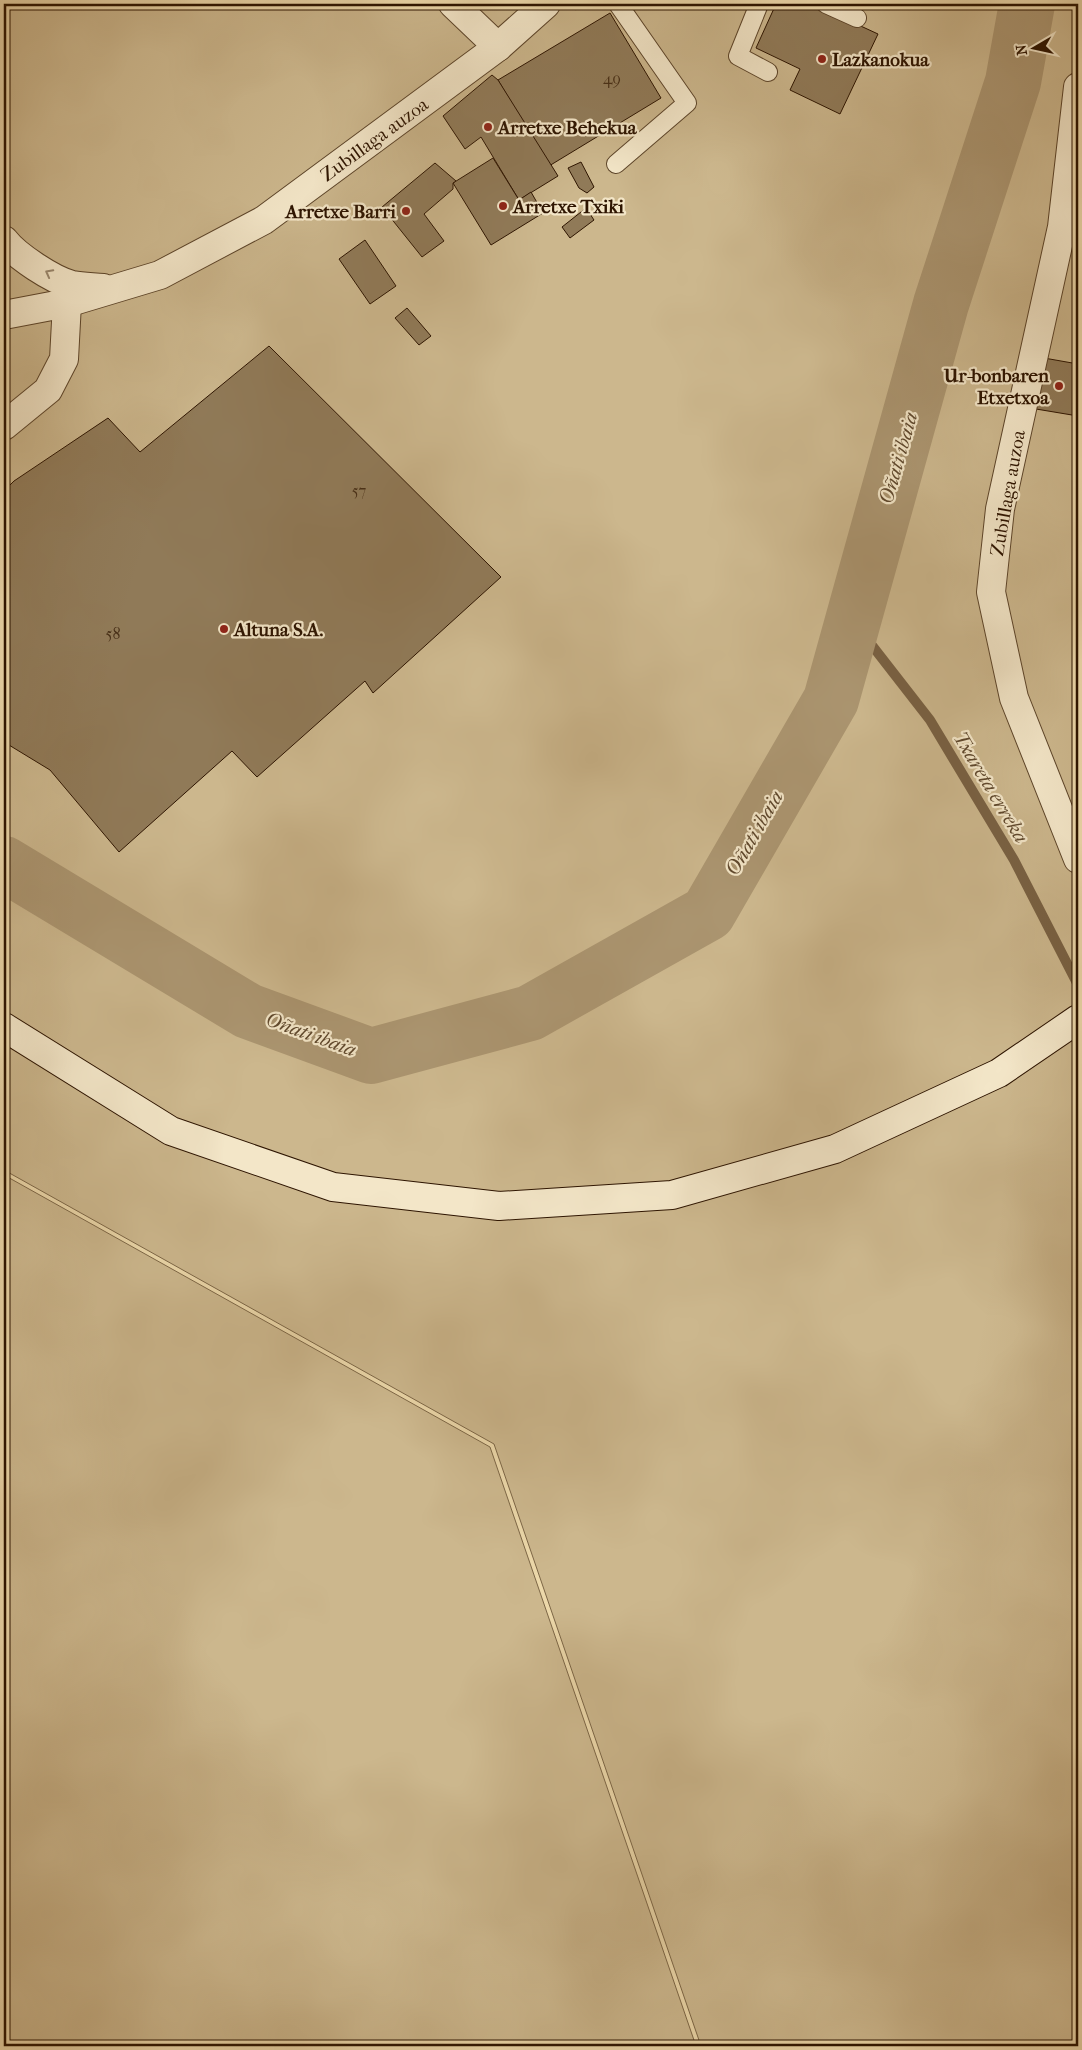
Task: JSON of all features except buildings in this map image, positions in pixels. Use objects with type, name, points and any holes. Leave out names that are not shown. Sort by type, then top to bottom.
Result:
[{"type":"street","points":[[453,4],[498,46]]},
{"type":"street","name":"Zubillaga auzoa","points":[[4,314],[67,303],[160,275],[264,220],[498,46],[546,4]]},
{"type":"street","name":"Zubillaga auzoa","points":[[1078,87],[1062,227],[1000,508],[991,592],[1014,698],[1078,859]]},
{"type":"street","name":"Zubillaga auzoa","points":[[4,240],[9,247],[37,267],[71,285],[112,289]]},
{"type":"street","points":[[4,426],[48,390],[64,359],[67,303]]},
{"type":"street","points":[[4,1027],[172,1131],[333,1187],[499,1206],[672,1195],[835,1149],[999,1073],[1078,1019]]},
{"type":"lane","points":[[616,164],[687,103],[618,4]]},
{"type":"lane","points":[[759,4],[738,56],[768,72]]},
{"type":"lane","points":[[826,4],[857,18]]},
{"type":"shaded area","points":[[4,4],[1078,4],[1078,2046],[701,2046],[494,1444],[4,1170]]},
{"type":"shaded area","points":[[4,1175],[490,1447],[696,2046],[4,2046]]},
{"type":"waterway","name":"Oñati ibaia","points":[[4,864],[248,1011],[371,1056],[530,1013],[708,913],[831,700],[941,304],[1013,82],[1027,4]]},
{"type":"waterway","name":"Txareta erreka","points":[[853,621],[930,720],[1014,860],[1078,985]]},
{"type":"place","name":"Lazkanokua","points":[[822,59]]},
{"type":"place","name":"Arretxe Behekua","points":[[488,127]]},
{"type":"place","name":"Arretxe Txiki","points":[[503,206]]},
{"type":"place","name":"Arretxe Barri","points":[[406,211]]},
{"type":"place","name":"Ur-bonbaren Etxetxoa","points":[[1059,386]]},
{"type":"place","name":"Altuna S.A.","points":[[224,629]]}]
